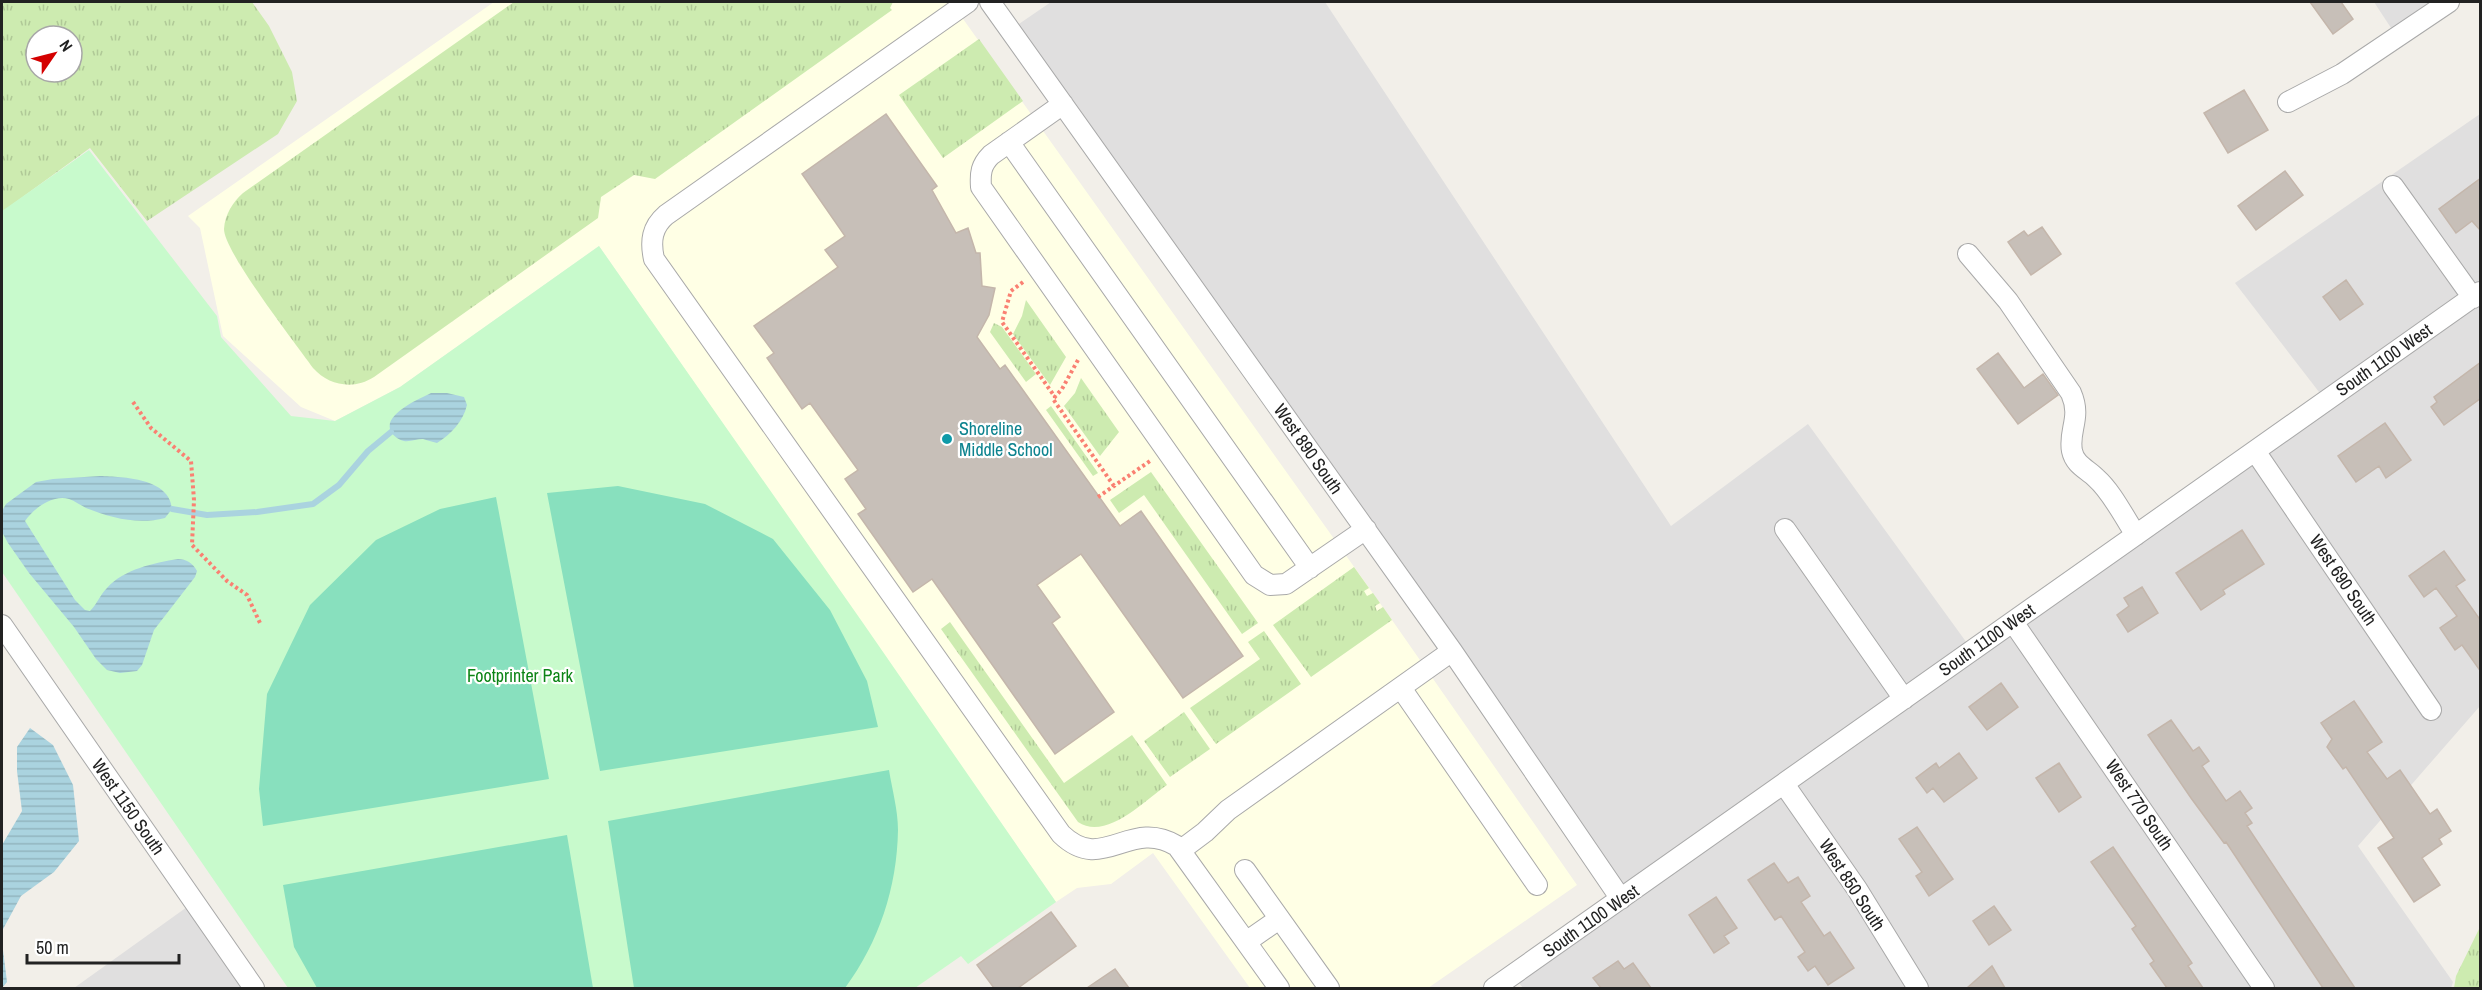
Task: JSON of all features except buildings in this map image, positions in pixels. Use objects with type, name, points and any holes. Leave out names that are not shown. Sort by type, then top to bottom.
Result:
[{"type":"street","points":[[968,2],[666,215],[654,230],[652,249],[660,269],[1061,834],[1075,845],[1091,849],[1108,849],[1132,838],[1144,836],[1167,841],[1181,850],[1279,988]]},
{"type":"street","name":"West 890 South","points":[[990,2],[1452,651],[1621,899]]},
{"type":"street","points":[[2288,102],[2342,74],[2449,2]]},
{"type":"street","points":[[1063,104],[991,155],[982,164],[981,187],[1254,575],[1262,582],[1278,586],[1286,584],[1366,529]]},
{"type":"street","points":[[1009,142],[1310,568]]},
{"type":"street","points":[[2393,186],[2476,295]]},
{"type":"street","points":[[1968,254],[2008,301],[2071,393],[2076,405],[2072,449],[2075,459],[2082,468],[2097,478],[2136,535]]},
{"type":"street","name":"South 1100 West","points":[[1494,988],[2476,295]]},
{"type":"street","name":"West 690 South","points":[[2255,450],[2431,710]]},
{"type":"street","points":[[1785,529],[1904,699]]},
{"type":"street","name":"West 770 South","points":[[2013,622],[2264,988]]},
{"type":"street","name":"West 1150 South","points":[[2,625],[254,988]]},
{"type":"street","points":[[1181,850],[1205,832],[1228,810],[1452,651]]},
{"type":"street","points":[[1401,688],[1537,885]]},
{"type":"street","name":"West 850 South","points":[[1784,784],[1857,889],[1918,988]]},
{"type":"street","points":[[1245,870],[1329,988]]},
{"type":"street","points":[[1246,942],[1280,918]]},
{"type":"path","points":[[1023,282],[1011,291],[1002,322],[1114,486]]},
{"type":"path","points":[[1055,397],[1078,360]]},
{"type":"path","points":[[133,402],[151,428],[191,461],[194,500],[192,545],[226,581],[247,595],[260,623]]},
{"type":"path","points":[[1098,497],[1150,461]]},
{"type":"shaded area","points":[[494,2],[951,2],[1392,620],[1577,885],[1428,988],[1250,988],[1153,853],[1111,884],[1077,888],[1056,902],[599,246],[400,387],[335,421],[301,407],[223,336],[200,228],[188,216]]},
{"type":"shaded area","points":[[1051,2],[1325,2],[1671,526],[1808,424],[1972,650],[2326,401],[2235,283],[2480,114],[2480,706],[2358,846],[2453,982],[2451,988],[1523,988],[1513,975],[1621,899],[1010,30]]},
{"type":"shaded area","points":[[2374,2],[2441,2],[2395,34]]},
{"type":"shaded area","points":[[194,902],[254,988],[74,988]]},
{"type":"green space","points":[[2,2],[252,2],[269,26],[292,72],[297,101],[278,134],[147,221],[90,148],[2,212]]},
{"type":"green space","points":[[514,2],[893,2],[890,8],[892,10],[655,179],[634,175],[601,197],[598,218],[374,377],[350,385],[326,379],[313,368],[262,298],[236,257],[227,241],[224,229],[228,213],[243,193]]},
{"type":"green space","points":[[979,39],[1023,101],[943,158],[899,95]]},
{"type":"green space","name":"Footprinter Park","points":[[89,150],[217,316],[221,337],[291,416],[335,421],[400,387],[599,246],[1056,902],[968,964],[961,956],[915,988],[288,988],[2,572],[2,211]]},
{"type":"green space","points":[[1026,300],[1066,357],[1050,385],[1013,334],[1022,316]]},
{"type":"green space","points":[[994,323],[1002,327],[1036,374],[1026,382],[990,332]]},
{"type":"green space","points":[[1081,378],[1119,432],[1100,456],[1064,406],[1075,393]]},
{"type":"green space","points":[[1051,406],[1098,473],[1093,476],[1046,410]]},
{"type":"green space","points":[[1151,472],[1258,623],[1242,634],[1144,495],[1119,513],[1110,500]]},
{"type":"green space","points":[[618,486],[705,504],[773,539],[830,610],[867,681],[878,727],[600,771],[547,493]]},
{"type":"green space","points":[[496,497],[549,779],[263,826],[259,789],[267,694],[310,605],[376,540],[440,509]]},
{"type":"green space","points":[[1354,567],[1369,588],[1364,591],[1367,596],[1373,593],[1380,603],[1375,606],[1377,611],[1383,607],[1392,620],[1311,677],[1273,625]]},
{"type":"green space","points":[[950,622],[1064,783],[1132,735],[1167,785],[1136,809],[1112,823],[1089,827],[1078,822],[941,629]]},
{"type":"green space","points":[[1264,631],[1301,684],[1216,744],[1190,708],[1260,659],[1248,642]]},
{"type":"green space","points":[[1184,712],[1210,749],[1170,777],[1144,741]]},
{"type":"green space","points":[[889,770],[898,822],[897,852],[890,893],[884,914],[867,952],[845,988],[634,988],[608,821]]},
{"type":"green space","points":[[567,835],[593,988],[317,988],[294,947],[283,885]]},
{"type":"green space","points":[[2480,927],[2480,988],[2454,988],[2456,976]]},
{"type":"water","points":[[431,393],[447,393],[464,397],[467,405],[456,427],[437,443],[423,439],[404,441],[395,436],[390,429],[393,417],[404,407]]},
{"type":"water","points":[[100,476],[121,477],[154,485],[169,499],[172,509],[165,518],[135,521],[105,515],[63,498],[44,504],[25,521],[75,600],[85,610],[90,611],[114,581],[140,568],[178,559],[189,562],[195,568],[197,571],[195,577],[154,630],[142,665],[137,671],[120,673],[107,670],[96,659],[74,627],[29,573],[2,532],[2,511],[6,504],[36,482]]},
{"type":"water","points":[[30,728],[53,745],[73,785],[79,841],[54,872],[21,896],[2,931],[2,845],[22,811],[17,771],[17,747]]},
{"type":"water","points":[[2,942],[7,982],[2,988]]},
{"type":"waterway","points":[[172,509],[207,515],[257,512],[313,504],[339,485],[368,451],[391,432]]},
{"type":"place","name":"Shoreline Middle School","points":[[947,439]]}]
